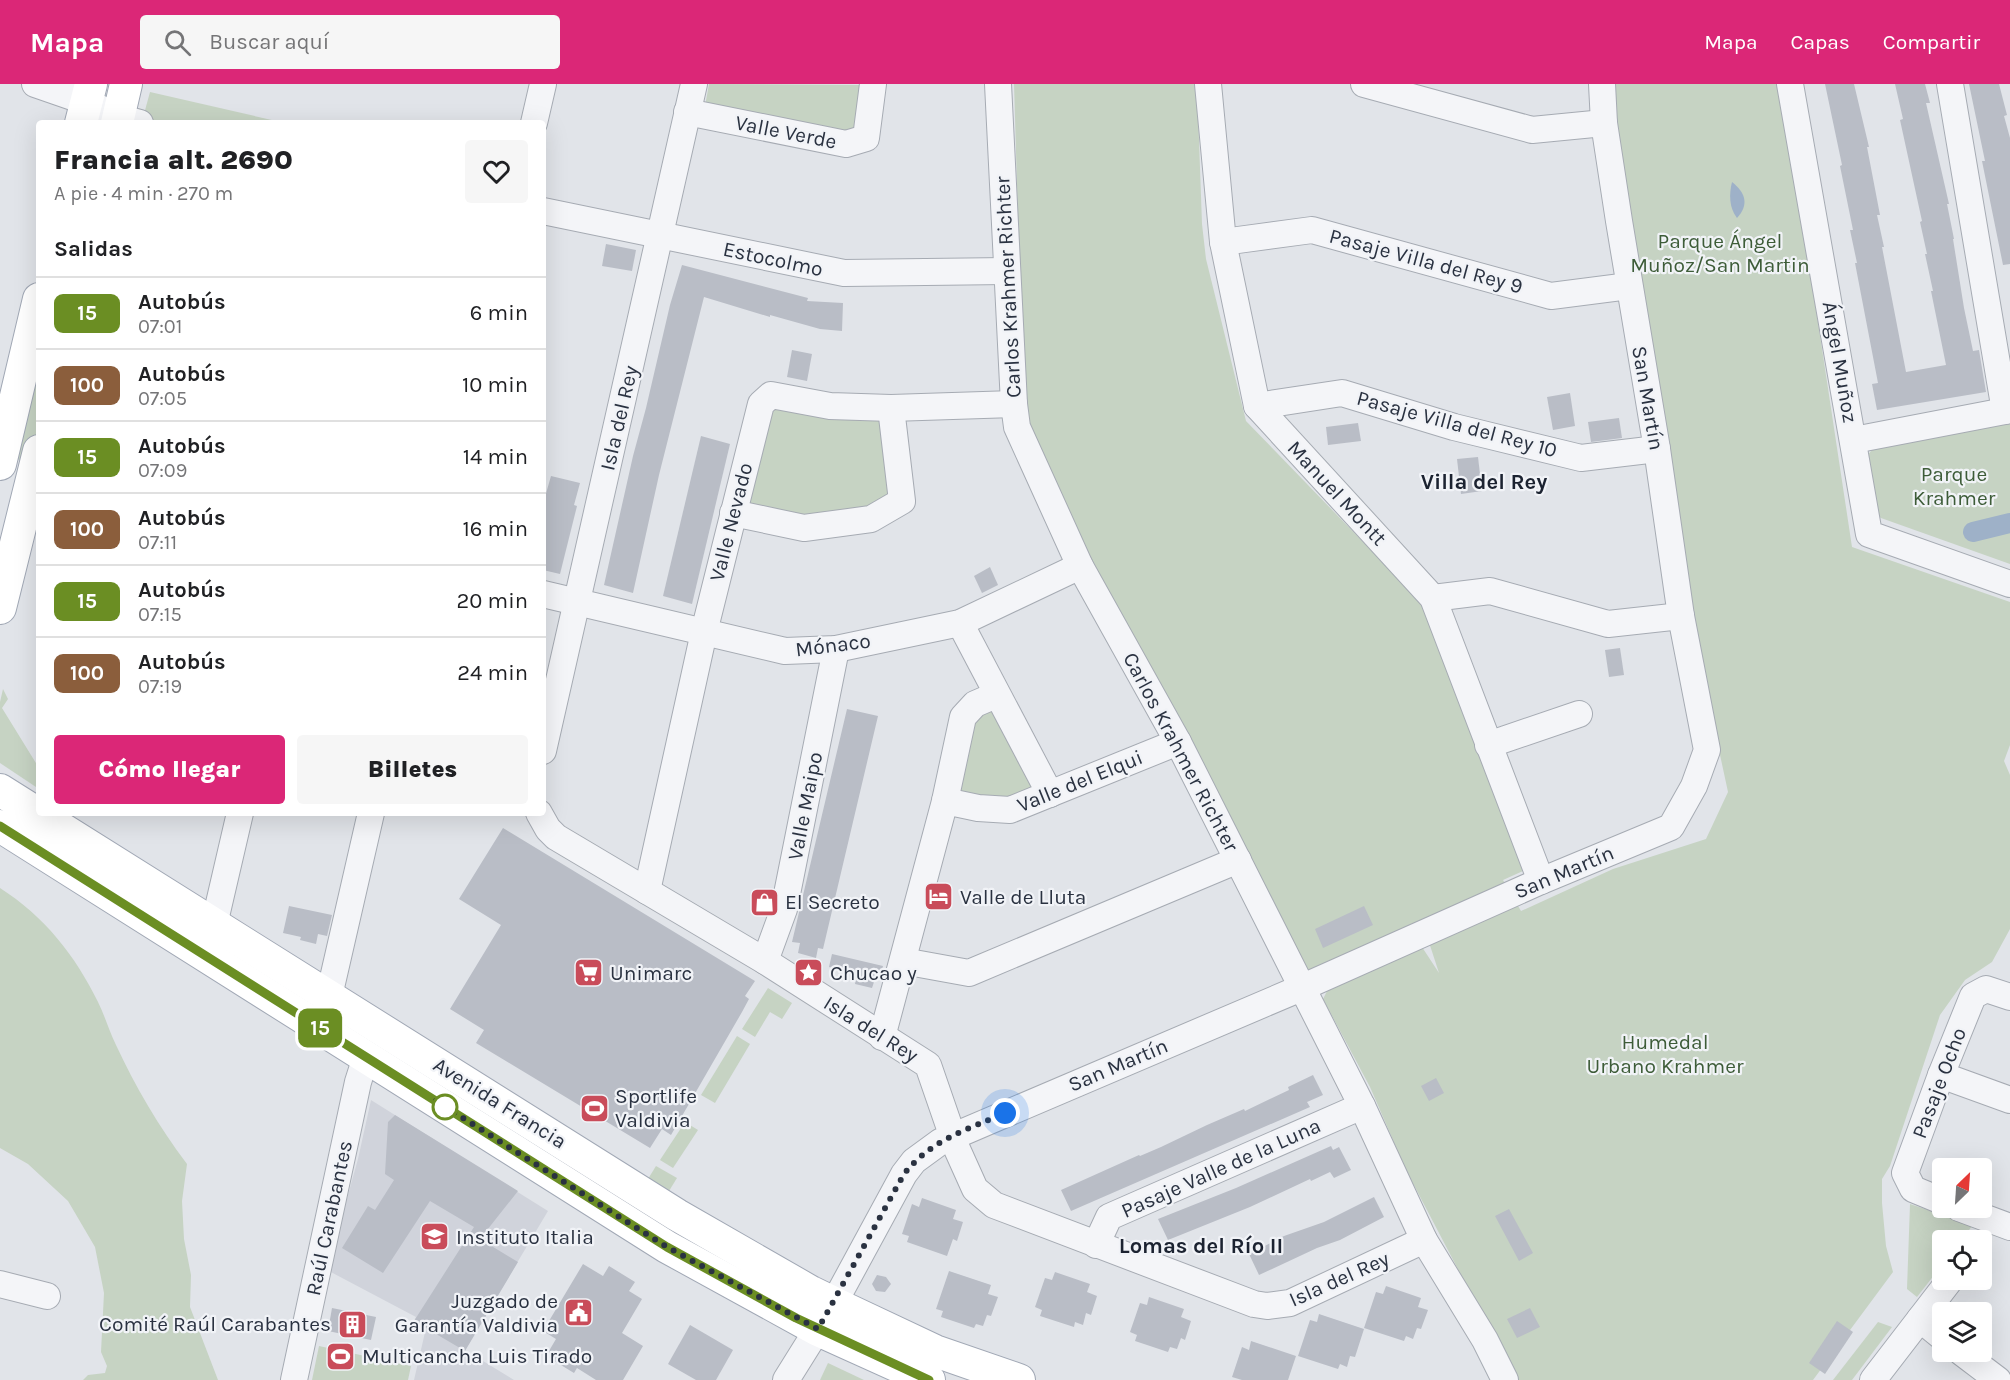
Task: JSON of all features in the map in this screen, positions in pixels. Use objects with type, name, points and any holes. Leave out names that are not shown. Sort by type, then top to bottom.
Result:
[{"type":"main road","points":[[125,120],[126,84]]},
{"type":"main road","points":[[0,465],[36,312]]},
{"type":"main road","points":[[0,608],[36,469]]},
{"type":"main road","name":"Avenida Francia","points":[[0,790],[36,812]]},
{"type":"main road","name":"Avenida Francia","points":[[42,816],[677,1215],[826,1316],[929,1380]]},
{"type":"main road","name":"Avenida Francia","points":[[0,826],[667,1247],[826,1316],[1019,1380]]},
{"type":"main road","points":[[181,940],[205,918]]},
{"type":"main road","points":[[401,1079],[416,1051]]},
{"type":"street","points":[[35,84],[123,120]]},
{"type":"street","points":[[535,120],[543,84]]},
{"type":"street","name":"Isla del Rey","points":[[546,738],[694,84]]},
{"type":"street","name":"Valle Verde","points":[[687,112],[846,144],[866,138],[873,84]]},
{"type":"street","name":"Carlos Krahmer Richter","points":[[998,84],[1014,404],[1017,427],[1029,458],[1080,566],[1178,742],[1238,860],[1362,1106],[1424,1240],[1485,1341],[1505,1380]]},
{"type":"street","points":[[1208,84],[1223,242],[1257,406]]},
{"type":"street","points":[[1364,84],[1532,130],[1604,123]]},
{"type":"street","name":"San Martín","points":[[786,1380],[826,1316],[904,1174],[927,1150],[953,1136],[1671,827],[1694,786],[1707,750],[1682,616],[1629,286],[1604,123],[1602,84]]},
{"type":"street","name":"Ángel Muñoz","points":[[1790,84],[1869,534],[2010,584]]},
{"type":"street","points":[[1854,440],[2008,411],[1950,84]]},
{"type":"street","name":"Estocolmo","points":[[546,212],[844,273],[1007,271]]},
{"type":"street","name":"Pasaje Villa del Rey 9","points":[[1223,242],[1312,230],[1551,296],[1629,286]]},
{"type":"street","name":"Pasaje Villa del Rey 10","points":[[1257,406],[1342,393],[1454,427],[1581,458],[1657,449]]},
{"type":"street","name":"Valle Nevado","points":[[647,891],[704,632],[761,404],[771,395],[830,406],[891,408],[1014,404]]},
{"type":"street","name":"Manuel Montt","points":[[1257,406],[1433,598],[1541,881]]},
{"type":"street","points":[[733,513],[804,528],[871,519],[902,501],[891,408]]},
{"type":"street","points":[[0,465],[36,465]]},
{"type":"street","name":"Mónaco","points":[[546,595],[785,651],[836,649],[960,623],[1080,566]]},
{"type":"street","points":[[1433,598],[1490,591],[1608,624],[1682,616]]},
{"type":"street","points":[[960,623],[1050,794]]},
{"type":"street","name":"Valle Maipo","points":[[765,962],[784,909],[836,649]]},
{"type":"street","points":[[882,1037],[945,801],[963,717],[975,704],[996,694]]},
{"type":"street","points":[[1488,745],[1579,714]]},
{"type":"street","name":"Valle del Elqui","points":[[945,801],[978,808],[1010,810],[1178,742]]},
{"type":"street","points":[[205,918],[239,816]]},
{"type":"street","points":[[329,996],[370,816]]},
{"type":"street","name":"Isla del Rey","points":[[541,816],[556,837],[765,962],[928,1065],[957,1149],[975,1189],[994,1204],[1096,1245],[1254,1304],[1267,1306],[1290,1303],[1424,1240]]},
{"type":"street","points":[[903,961],[969,973],[1238,860]]},
{"type":"street","name":"Pasaje Ocho","points":[[1932,1197],[1912,1189],[1905,1173],[1973,996],[1980,991],[2000,993]]},
{"type":"street","name":"Raúl Carabantes","points":[[294,1380],[358,1082],[366,1057]]},
{"type":"street","points":[[1941,1075],[2010,1100]]},
{"type":"street","name":"Pasaje Valle de la Luna","points":[[1096,1245],[1109,1217],[1362,1106]]},
{"type":"street","points":[[1975,1218],[1994,1230]]},
{"type":"street","points":[[0,1284],[47,1296]]},
{"type":"street","points":[[1873,1380],[1942,1290]]},
{"type":"street","points":[[1920,1319],[1932,1329]]},
{"type":"street","points":[[1974,1362],[1998,1380]]},
{"type":"shaded area","name":"Instituto Italia","points":[[371,1100],[548,1211],[465,1350],[514,1380],[414,1380],[426,1328],[414,1321],[416,1317],[327,1270],[358,1159]]},
{"type":"green space","points":[[709,84],[861,85],[861,129],[842,139],[705,106]]},
{"type":"green space","points":[[1014,84],[1197,84],[1202,224],[1206,259],[1246,421],[1428,609],[1523,871],[1503,880],[1521,911],[1613,869],[1706,839],[1728,792],[1711,713],[1688,583],[1610,84],[1778,84],[1816,309],[1852,547],[2010,602],[2010,745],[2004,761],[2010,775],[2010,929],[1992,962],[1965,980],[1940,1015],[1890,1166],[1882,1179],[1886,1246],[1893,1272],[1813,1380],[1516,1380],[1406,1170],[1370,1087],[1323,999],[1330,985],[1422,947],[1439,973],[1424,927],[1310,973],[1303,969],[1088,559],[1024,421]]},
{"type":"green space","points":[[150,92],[272,120],[149,120],[144,114]]},
{"type":"green space","points":[[36,371],[36,437],[30,462],[16,459]]},
{"type":"green space","points":[[779,405],[877,414],[888,423],[892,492],[885,502],[809,522],[749,509],[742,501],[763,414]]},
{"type":"green space","name":"Parque Krahmer","points":[[2010,421],[2010,564],[1881,518],[1873,512],[1866,457],[1877,444]]},
{"type":"green space","points":[[3,689],[8,699],[2,708],[36,763],[36,787],[0,763],[0,702]]},
{"type":"green space","points":[[986,705],[998,710],[1038,784],[1006,806],[962,800],[952,788],[969,718]]},
{"type":"green space","points":[[0,888],[31,911],[44,924],[79,968],[98,1002],[139,1091],[187,1164],[182,1201],[184,1239],[191,1275],[190,1307],[218,1380],[83,1380],[88,1375],[105,1373],[107,1366],[101,1352],[104,1293],[95,1247],[68,1201],[28,1164],[0,1148]]},
{"type":"green space","points":[[768,988],[792,1003],[782,1019],[770,1012],[755,1037],[742,1029]]},
{"type":"green space","points":[[737,1036],[750,1044],[715,1103],[701,1095]]},
{"type":"green space","points":[[685,1122],[698,1130],[673,1168],[660,1160]]},
{"type":"green space","points":[[656,1166],[677,1178],[669,1191],[648,1179]]},
{"type":"green space","points":[[1910,1204],[1932,1211],[1932,1218],[1952,1218],[1973,1225],[1969,1230],[1932,1230],[1932,1278],[1917,1297],[1907,1289]]},
{"type":"green space","points":[[1878,1322],[1892,1327],[1852,1380],[1833,1380]]},
{"type":"green space","name":"Multicancha Luis Tirado","points":[[319,1346],[411,1366],[408,1380],[312,1380]]},
{"type":"green space","points":[[828,1363],[864,1380],[820,1380]]},
{"type":"water","points":[[1732,182],[1740,190],[1744,199],[1743,208],[1737,218],[1730,201]]},
{"type":"building","points":[[1825,84],[1854,84],[1869,147],[1867,147],[1880,215],[1877,215],[1884,247],[1882,247],[1906,372],[1946,365],[1931,291],[1933,291],[1920,222],[1922,221],[1900,120],[1903,119],[1895,84],[1925,84],[1930,103],[1926,103],[1949,204],[1947,204],[1964,308],[1973,351],[1979,350],[1986,392],[1877,410],[1872,384],[1878,383],[1855,263],[1857,263],[1850,230],[1853,230],[1840,166],[1842,165]]},
{"type":"building","points":[[1969,84],[1999,84],[2007,115],[2004,116],[2010,138],[2010,264],[2003,265]]},
{"type":"building","points":[[606,244],[636,250],[632,271],[602,266]]},
{"type":"building","points":[[682,265],[808,298],[807,301],[843,303],[842,331],[820,329],[770,315],[770,317],[704,297],[659,475],[633,593],[604,585],[633,456]]},
{"type":"building","points":[[792,350],[812,354],[807,381],[787,377]]},
{"type":"building","points":[[1570,393],[1575,426],[1553,430],[1547,397]]},
{"type":"building","points":[[1619,418],[1622,438],[1591,442],[1588,422]]},
{"type":"building","points":[[1358,423],[1361,441],[1328,445],[1326,427]]},
{"type":"building","points":[[701,436],[730,444],[692,604],[663,596]]},
{"type":"building","points":[[1478,457],[1482,491],[1461,494],[1457,459]]},
{"type":"building","points":[[551,476],[580,483],[574,505],[577,506],[560,574],[546,571],[546,494]]},
{"type":"building","points":[[990,567],[998,585],[982,593],[974,576]]},
{"type":"building","points":[[1620,648],[1624,675],[1609,677],[1605,650]]},
{"type":"building","points":[[847,709],[878,716],[823,949],[818,948],[816,958],[798,953],[800,943],[792,942]]},
{"type":"building","name":"Unimarc","points":[[503,828],[755,981],[745,996],[749,999],[742,1012],[671,1135],[662,1129],[650,1148],[476,1043],[484,1030],[450,1009],[501,925],[459,899]]},
{"type":"building","points":[[289,906],[332,915],[327,936],[318,934],[316,944],[300,940],[301,937],[283,933]]},
{"type":"building","points":[[1364,906],[1373,925],[1323,948],[1315,929]]},
{"type":"building","points":[[832,954],[883,966],[879,980],[875,979],[872,988],[855,984],[857,974],[829,967]]},
{"type":"building","points":[[1313,1075],[1323,1095],[1307,1102],[1310,1107],[1071,1211],[1061,1190],[1244,1109],[1245,1111],[1289,1090],[1288,1087]]},
{"type":"building","points":[[1436,1078],[1444,1093],[1429,1101],[1421,1086]]},
{"type":"building","points":[[395,1115],[518,1191],[480,1239],[518,1262],[465,1351],[414,1321],[474,1227],[430,1201],[383,1273],[342,1248],[368,1206],[375,1210],[394,1180],[385,1174],[388,1122]]},
{"type":"building","points":[[1331,1146],[1333,1150],[1339,1147],[1351,1170],[1334,1178],[1330,1172],[1311,1181],[1310,1179],[1250,1207],[1168,1240],[1158,1219]]},
{"type":"building","points":[[1374,1197],[1384,1217],[1340,1240],[1259,1275],[1249,1254],[1284,1236],[1324,1222]]},
{"type":"building","points":[[922,1198],[956,1210],[953,1219],[963,1222],[957,1241],[953,1239],[947,1256],[907,1242],[909,1236],[902,1234],[912,1204],[919,1207]]},
{"type":"building","points":[[1509,1209],[1533,1253],[1519,1261],[1495,1216]]},
{"type":"building","points":[[583,1264],[603,1276],[609,1266],[635,1282],[629,1291],[642,1299],[622,1333],[643,1346],[623,1380],[596,1380],[577,1368],[574,1373],[546,1356],[556,1339],[543,1331]]},
{"type":"building","points":[[949,1271],[991,1285],[988,1294],[998,1297],[991,1316],[987,1315],[983,1326],[976,1324],[974,1328],[941,1317],[943,1311],[936,1309]]},
{"type":"building","points":[[1055,1272],[1090,1284],[1087,1292],[1097,1296],[1091,1315],[1086,1313],[1083,1325],[1075,1322],[1074,1327],[1040,1316],[1042,1310],[1035,1307],[1045,1278],[1052,1280]]},
{"type":"building","points":[[877,1275],[886,1277],[891,1284],[885,1292],[876,1291],[872,1284]]},
{"type":"building","points":[[1386,1286],[1421,1298],[1418,1307],[1428,1310],[1421,1329],[1417,1328],[1413,1339],[1406,1336],[1404,1341],[1364,1328],[1376,1292],[1383,1294]]},
{"type":"building","points":[[1149,1297],[1184,1309],[1181,1317],[1191,1321],[1185,1340],[1181,1338],[1177,1349],[1170,1347],[1168,1352],[1135,1341],[1137,1335],[1130,1332],[1140,1303],[1147,1305]]},
{"type":"building","name":"Comité Raúl Carabantes","points":[[332,1308],[376,1317],[371,1340],[328,1331]]},
{"type":"building","points":[[1530,1308],[1540,1327],[1517,1338],[1507,1319]]},
{"type":"building","points":[[1319,1314],[1364,1329],[1355,1357],[1350,1356],[1347,1367],[1340,1364],[1338,1369],[1298,1356],[1310,1320],[1317,1322]]},
{"type":"building","points":[[1837,1321],[1853,1332],[1825,1374],[1809,1363]]},
{"type":"building","points":[[690,1325],[733,1350],[716,1380],[696,1380],[668,1364]]},
{"type":"building","points":[[1251,1341],[1296,1356],[1288,1380],[1242,1380],[1232,1377],[1242,1347],[1249,1350]]},
{"type":"waterway","points":[[1973,532],[2010,523]]},
{"type":"bus line","name":"15","points":[[0,826],[667,1247],[796,1318],[929,1380]]},
{"type":"place","name":"Valle de Lluta","points":[[939,897]]},
{"type":"place","name":"El Secreto","points":[[764,902]]},
{"type":"place","name":"Unimarc","points":[[589,973]]},
{"type":"place","name":"Chucao y","points":[[809,973]]},
{"type":"place","name":"Sportlife Valdivia","points":[[594,1108]]},
{"type":"place","name":"Instituto Italia","points":[[435,1237]]},
{"type":"place","name":"Juzgado de Garantía Valdivia","points":[[579,1313]]},
{"type":"place","name":"Comité Raúl Carabantes","points":[[352,1324]]},
{"type":"place","name":"Multicancha Luis Tirado","points":[[341,1356]]},
{"type":"district","name":"Villa del Rey","points":[[1484,481]]},
{"type":"district","name":"Lomas del Río II","points":[[1201,1245]]},
{"type":"route","points":[[445,1107],[436,1101],[667,1247],[818,1329],[904,1174],[914,1161],[940,1142],[1005,1113]]},
{"type":"park label","name":"Parque Ángel Muñoz/San Martin","points":[[1720,253]]},
{"type":"park label","name":"Humedal Urbano Krahmer","points":[[1665,1054]]}]
